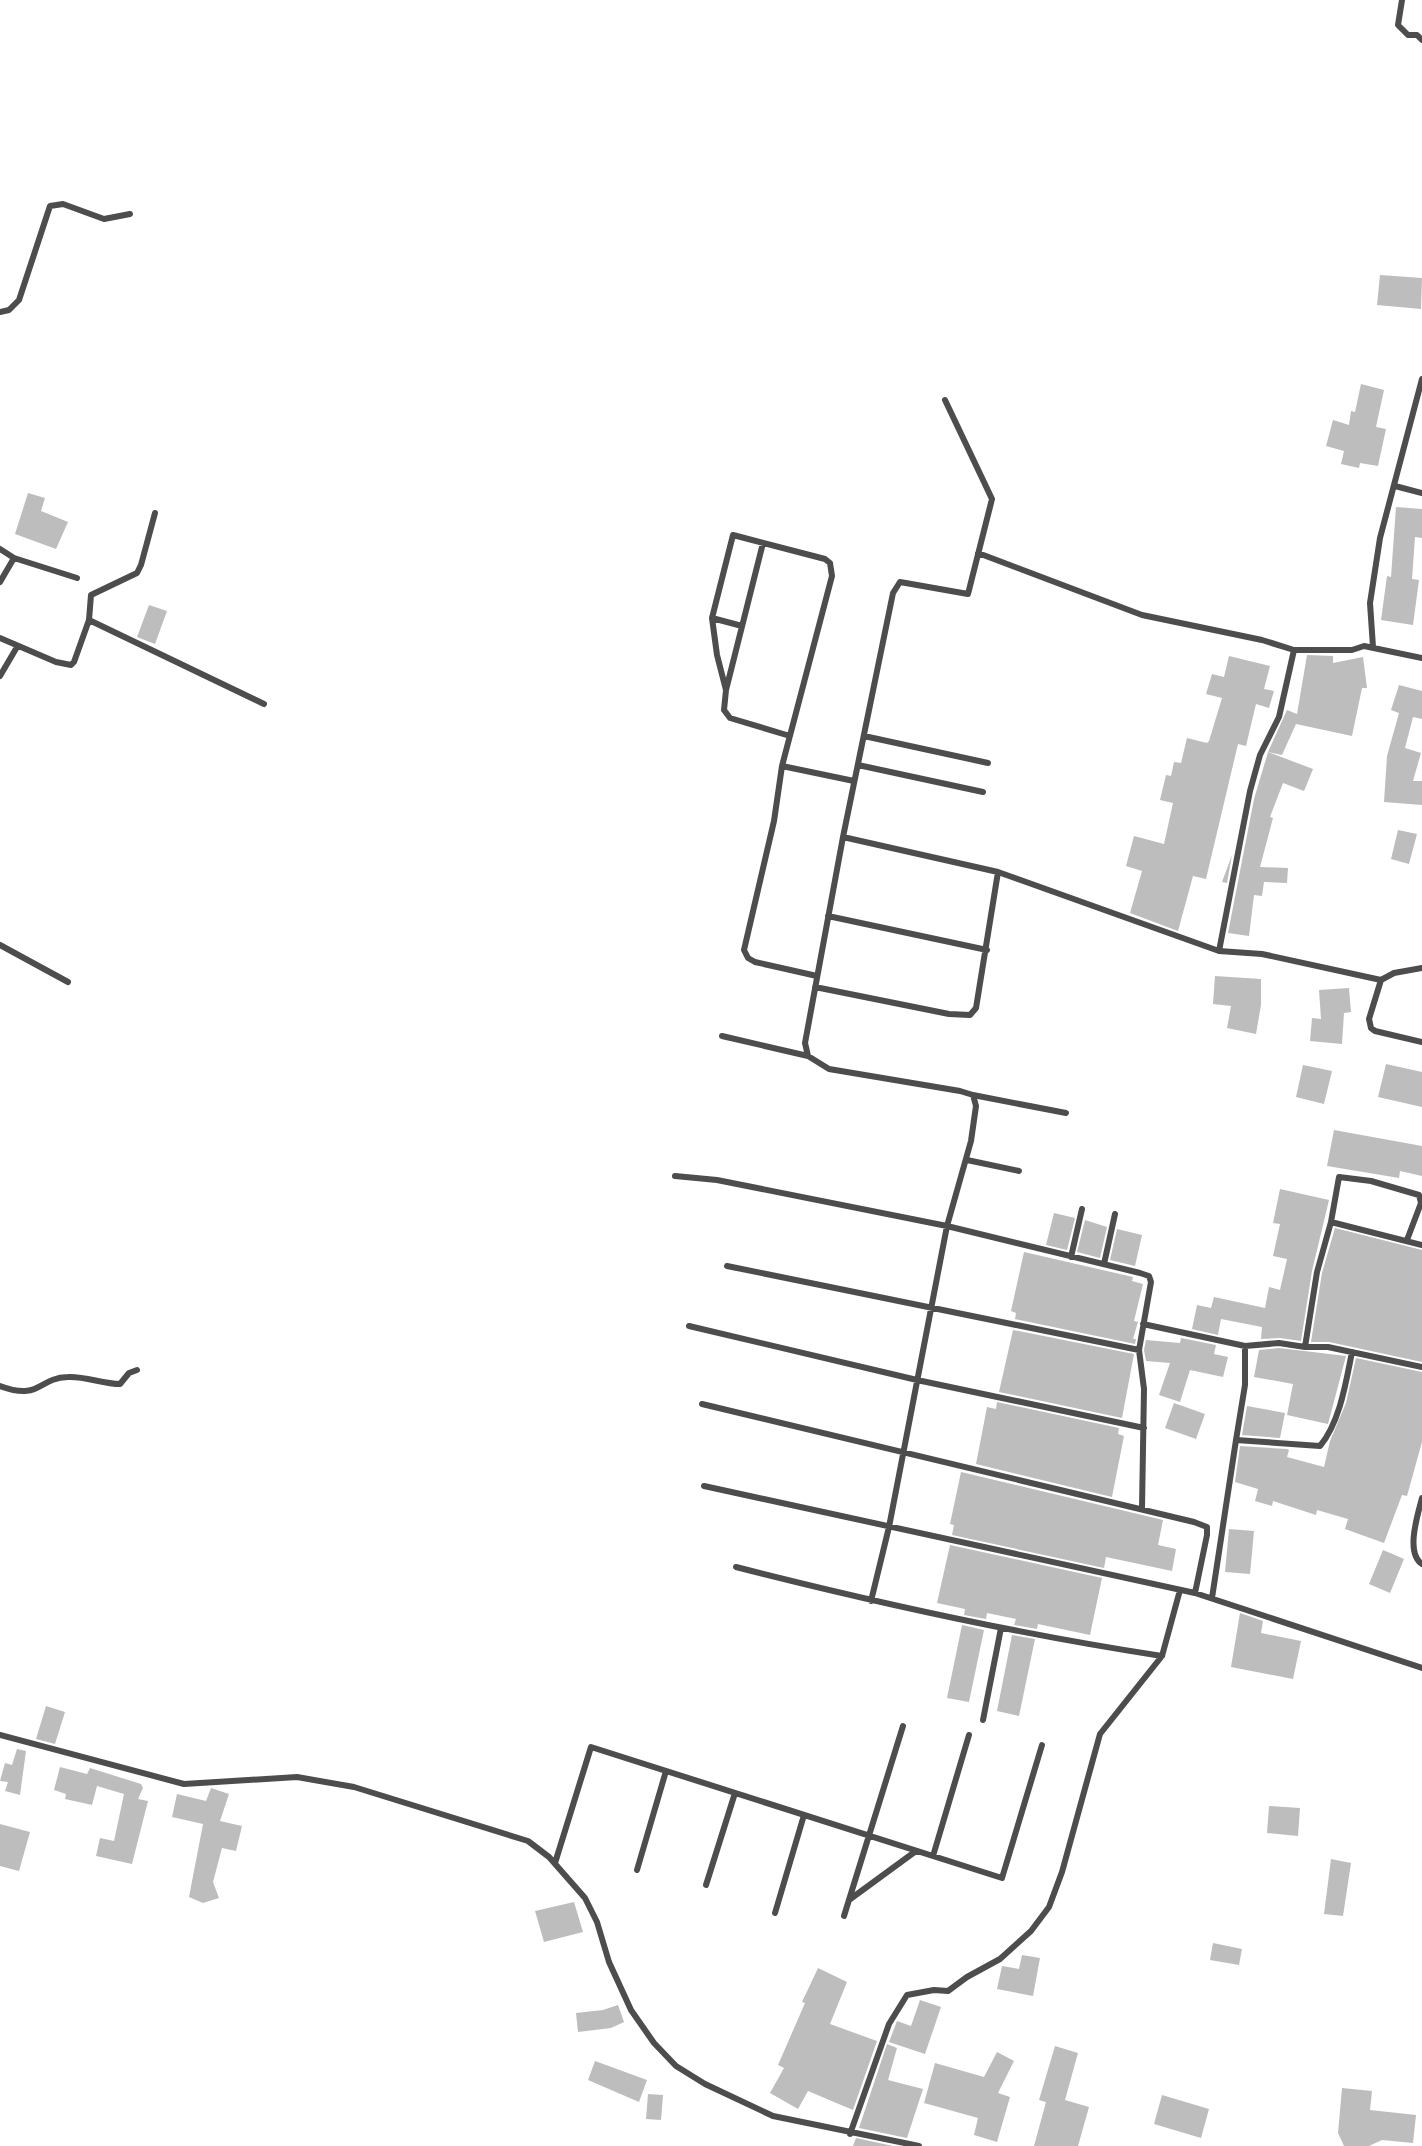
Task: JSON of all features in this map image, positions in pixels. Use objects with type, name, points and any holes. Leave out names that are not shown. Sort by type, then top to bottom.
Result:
[{"type":"street","points":[[1402,0],[1398,25],[1408,35],[1417,35],[1422,40]]},
{"type":"street","points":[[0,312],[9,310],[19,300],[50,206],[63,204],[104,219],[130,214]]},
{"type":"street","points":[[1373,647],[1370,603],[1380,538],[1422,379]]},
{"type":"street","points":[[808,1056],[804,1043],[893,593],[900,582],[968,594],[992,499],[945,400]]},
{"type":"street","points":[[1395,486],[1422,493]]},
{"type":"street","points":[[0,638],[17,647],[71,665],[88,620],[91,595],[136,573],[141,565],[155,513]]},
{"type":"street","points":[[726,690],[717,654],[712,618],[733,535],[825,559],[833,570],[790,736],[774,821],[744,950],[748,958],[755,962],[817,976]]},
{"type":"street","points":[[763,543],[726,690],[724,710],[730,718],[790,736]]},
{"type":"street","points":[[0,549],[14,558],[77,578]]},
{"type":"street","points":[[978,554],[1142,615],[1262,640],[1294,650],[1352,650],[1364,646],[1422,658]]},
{"type":"street","points":[[0,582],[14,558]]},
{"type":"street","points":[[712,618],[742,626]]},
{"type":"street","points":[[88,620],[264,704]]},
{"type":"street","points":[[0,676],[17,647]]},
{"type":"street","points":[[1220,951],[1250,791],[1260,754],[1280,717],[1294,650]]},
{"type":"street","points":[[864,736],[988,764]]},
{"type":"street","points":[[858,765],[983,792]]},
{"type":"street","points":[[783,766],[854,781]]},
{"type":"street","points":[[843,837],[999,872],[1220,951],[1262,954],[1381,980],[1394,973],[1422,968]]},
{"type":"street","points":[[815,987],[949,1014],[970,1015],[976,1008],[999,872]]},
{"type":"street","points":[[828,915],[987,950]]},
{"type":"street","points":[[0,945],[68,982]]},
{"type":"street","points":[[1381,980],[1369,1019],[1371,1028],[1396,1037],[1422,1042]]},
{"type":"street","points":[[722,1036],[808,1056],[829,1069],[960,1091],[1066,1113]]},
{"type":"street","points":[[871,1601],[889,1527],[947,1226],[967,1160],[976,1106],[973,1095]]},
{"type":"street","points":[[967,1160],[1018,1171]]},
{"type":"street","points":[[675,1176],[717,1180],[947,1226],[1149,1276],[1151,1282],[1139,1350],[1144,1378],[1142,1508]]},
{"type":"street","points":[[1305,1347],[1317,1272],[1331,1222],[1339,1177],[1371,1181],[1419,1195],[1422,1199],[1407,1240]]},
{"type":"street","points":[[1071,1257],[1082,1209]]},
{"type":"street","points":[[1104,1264],[1115,1214]]},
{"type":"street","points":[[1331,1222],[1422,1245]]},
{"type":"street","points":[[727,1266],[1139,1350]]},
{"type":"street","points":[[1143,1324],[1245,1346],[1279,1343],[1305,1347],[1328,1347],[1422,1367]]},
{"type":"street","points":[[689,1326],[917,1380],[1144,1428]]},
{"type":"street","points":[[1212,1598],[1245,1384],[1245,1346]]},
{"type":"street","points":[[1236,1440],[1320,1446],[1326,1439],[1342,1396],[1352,1352]]},
{"type":"street","points":[[0,1386],[23,1393],[57,1378],[69,1377],[120,1384],[129,1373],[137,1370]]},
{"type":"street","points":[[702,1404],[1142,1508],[1206,1527],[1195,1593]]},
{"type":"street","points":[[704,1486],[1195,1593],[1422,1668]]},
{"type":"street","points":[[1422,1498],[1413,1547],[1418,1562],[1422,1564]]},
{"type":"street","points":[[736,1568],[871,1601],[1001,1628],[1162,1656]]},
{"type":"street","points":[[850,2134],[889,2024],[908,1995],[934,1990],[948,1991],[967,1977],[1000,1959],[1031,1931],[1049,1907],[1062,1872],[1100,1734],[1162,1656],[1180,1590]]},
{"type":"street","points":[[982,1720],[1001,1628]]},
{"type":"street","points":[[844,1917],[903,1726]]},
{"type":"street","points":[[0,1735],[184,1784],[297,1777],[354,1787],[528,1841],[555,1863],[585,1898],[597,1922],[609,1962],[631,2010],[654,2043],[676,2066],[705,2084],[772,2116],[850,2134],[918,2146]]},
{"type":"street","points":[[933,1856],[969,1735]]},
{"type":"street","points":[[555,1863],[591,1747],[1002,1878],[1042,1745]]},
{"type":"street","points":[[637,1870],[666,1771]]},
{"type":"street","points":[[706,1885],[735,1793]]},
{"type":"street","points":[[775,1913],[804,1815]]},
{"type":"street","points":[[849,1900],[916,1851]]},
{"type":"building","points":[[1380,275],[1422,278],[1421,309],[1377,305]]},
{"type":"building","points":[[1361,384],[1384,390],[1376,427],[1386,429],[1378,466],[1360,463],[1359,468],[1341,464],[1344,451],[1326,446],[1333,420],[1349,425],[1351,411],[1355,412]]},
{"type":"building","points":[[28,493],[45,498],[41,511],[68,522],[56,549],[15,534]]},
{"type":"building","points":[[1396,507],[1422,509],[1422,538],[1415,537],[1412,579],[1419,580],[1413,625],[1381,620],[1387,576],[1391,577]]},
{"type":"building","points":[[149,605],[167,611],[155,644],[137,637]]},
{"type":"building","points":[[1307,655],[1333,656],[1333,663],[1363,657],[1367,688],[1362,688],[1352,736],[1296,724],[1282,755],[1268,752],[1287,710],[1297,714]]},
{"type":"building","points":[[1229,656],[1270,666],[1264,689],[1274,691],[1269,708],[1256,704],[1246,746],[1238,744],[1206,879],[1193,876],[1178,931],[1130,913],[1142,871],[1126,866],[1134,836],[1164,844],[1173,803],[1160,800],[1166,775],[1171,776],[1174,762],[1181,763],[1187,738],[1207,743],[1209,741],[1222,698],[1206,694],[1212,674],[1224,677]]},
{"type":"building","points":[[1399,685],[1422,691],[1422,719],[1413,717],[1405,748],[1421,753],[1413,781],[1422,781],[1422,805],[1384,802],[1387,756],[1399,713],[1391,710]]},
{"type":"building","points":[[1268,752],[1313,769],[1304,791],[1283,783],[1270,817],[1273,818],[1260,867],[1288,868],[1287,883],[1264,882],[1262,896],[1254,895],[1249,936],[1228,933],[1254,799]]},
{"type":"building","points":[[1398,830],[1417,834],[1409,864],[1391,859]]},
{"type":"building","points":[[1232,855],[1227,883],[1222,882]]},
{"type":"building","points":[[1215,976],[1261,979],[1261,1005],[1256,1034],[1227,1028],[1231,1006],[1213,1004]]},
{"type":"building","points":[[1349,988],[1351,1012],[1344,1013],[1342,1044],[1310,1041],[1312,1018],[1321,1019],[1319,990]]},
{"type":"building","points":[[1386,1064],[1422,1072],[1422,1107],[1378,1097]]},
{"type":"building","points":[[1303,1065],[1332,1071],[1324,1104],[1296,1097]]},
{"type":"building","points":[[1334,1130],[1422,1146],[1422,1176],[1400,1171],[1399,1178],[1327,1166]]},
{"type":"building","points":[[1280,1189],[1329,1200],[1312,1271],[1301,1341],[1280,1338],[1261,1339],[1262,1327],[1221,1319],[1218,1335],[1192,1329],[1197,1305],[1211,1308],[1214,1297],[1265,1308],[1269,1287],[1280,1290],[1287,1259],[1273,1256],[1280,1224],[1273,1223]]},
{"type":"building","points":[[1054,1213],[1075,1218],[1067,1250],[1046,1245]]},
{"type":"building","points":[[1085,1220],[1107,1227],[1100,1258],[1077,1252]]},
{"type":"building","points":[[1335,1228],[1422,1250],[1422,1362],[1329,1342],[1311,1342],[1322,1273]]},
{"type":"building","points":[[1117,1229],[1142,1235],[1135,1266],[1110,1260]]},
{"type":"building","points":[[1024,1252],[1133,1277],[1132,1281],[1143,1284],[1134,1321],[1138,1322],[1133,1339],[1136,1339],[1135,1344],[1015,1319],[1016,1313],[1011,1311]]},
{"type":"building","points":[[1013,1330],[1134,1354],[1122,1418],[999,1392]]},
{"type":"building","points":[[1181,1338],[1216,1345],[1214,1354],[1228,1357],[1223,1377],[1190,1370],[1180,1402],[1159,1395],[1170,1363],[1146,1361],[1144,1350],[1146,1340],[1180,1343]]},
{"type":"building","points":[[1279,1348],[1346,1356],[1328,1424],[1287,1415],[1293,1384],[1254,1377],[1259,1350]]},
{"type":"building","points":[[1356,1358],[1422,1372],[1422,1442],[1407,1496],[1402,1495],[1384,1543],[1345,1529],[1348,1519],[1317,1510],[1316,1515],[1273,1501],[1272,1506],[1255,1501],[1258,1489],[1235,1482],[1240,1446],[1287,1449],[1289,1450],[1287,1457],[1324,1467],[1330,1441],[1346,1403]]},
{"type":"building","points":[[997,1402],[1119,1428],[1118,1434],[1124,1436],[1112,1497],[976,1464],[987,1407],[996,1409]]},
{"type":"building","points":[[1174,1403],[1205,1414],[1196,1439],[1165,1428]]},
{"type":"building","points":[[1247,1406],[1285,1413],[1280,1438],[1242,1435]]},
{"type":"building","points":[[961,1472],[1163,1520],[1158,1545],[1176,1549],[1172,1571],[1106,1557],[1104,1568],[952,1535],[954,1525],[950,1524]]},
{"type":"building","points":[[1229,1529],[1254,1531],[1250,1574],[1225,1572]]},
{"type":"building","points":[[950,1545],[1102,1578],[1090,1635],[1038,1624],[1037,1629],[1014,1625],[1016,1619],[987,1613],[986,1619],[964,1615],[965,1609],[937,1603]]},
{"type":"building","points":[[1383,1550],[1404,1559],[1390,1593],[1369,1584]]},
{"type":"building","points":[[1240,1613],[1263,1621],[1261,1633],[1301,1641],[1293,1679],[1231,1667]]},
{"type":"building","points":[[962,1625],[984,1630],[969,1702],[947,1698]]},
{"type":"building","points":[[1012,1635],[1035,1639],[1019,1716],[997,1711]]},
{"type":"building","points":[[46,1706],[65,1712],[55,1744],[36,1739]]},
{"type":"building","points":[[17,1749],[26,1751],[20,1795],[5,1791],[8,1782],[0,1781],[5,1763],[12,1765]]},
{"type":"building","points":[[60,1767],[87,1774],[90,1768],[141,1784],[143,1788],[138,1799],[148,1801],[132,1864],[96,1856],[100,1838],[114,1841],[124,1794],[97,1786],[92,1805],[65,1799],[66,1794],[54,1790]]},
{"type":"building","points":[[211,1788],[229,1794],[220,1821],[242,1826],[236,1851],[222,1848],[213,1882],[219,1898],[203,1903],[189,1897],[203,1824],[172,1817],[177,1794],[206,1801]]},
{"type":"building","points":[[1269,1806],[1300,1808],[1298,1836],[1267,1833]]},
{"type":"building","points":[[0,1824],[30,1832],[19,1871],[0,1866]]},
{"type":"building","points":[[1331,1859],[1351,1863],[1343,1916],[1324,1914]]},
{"type":"building","points":[[574,1902],[583,1932],[544,1942],[535,1911]]},
{"type":"building","points":[[1213,1943],[1242,1949],[1239,1965],[1210,1960]]},
{"type":"building","points":[[1022,1955],[1040,1958],[1033,1996],[997,1989],[1002,1966],[1019,1969]]},
{"type":"building","points":[[818,1968],[847,1982],[830,2024],[877,2041],[853,2110],[808,2091],[798,2109],[770,2093],[784,2068],[778,2065],[805,2003],[802,2002]]},
{"type":"building","points":[[920,2000],[941,2007],[925,2054],[889,2042],[897,2021],[911,2026]]},
{"type":"building","points":[[618,2005],[624,2022],[611,2028],[578,2032],[576,2013],[603,2010]]},
{"type":"building","points":[[887,2044],[897,2048],[888,2080],[923,2089],[907,2138],[859,2128]]},
{"type":"building","points":[[1055,2046],[1078,2053],[1065,2100],[1089,2107],[1078,2146],[1034,2146],[1046,2102],[1039,2100]]},
{"type":"building","points":[[997,2052],[1014,2061],[998,2093],[1010,2097],[997,2142],[974,2135],[978,2118],[924,2103],[935,2063],[984,2077]]},
{"type":"building","points":[[595,2061],[647,2080],[639,2102],[588,2080]]},
{"type":"building","points":[[1342,2088],[1372,2091],[1370,2110],[1416,2115],[1413,2143],[1382,2140],[1369,2146],[1344,2146],[1338,2133]]},
{"type":"building","points":[[648,2094],[663,2095],[661,2120],[646,2119]]},
{"type":"building","points":[[1162,2095],[1209,2109],[1201,2138],[1154,2124]]},
{"type":"building","points":[[856,2138],[893,2146],[853,2146]]}]
